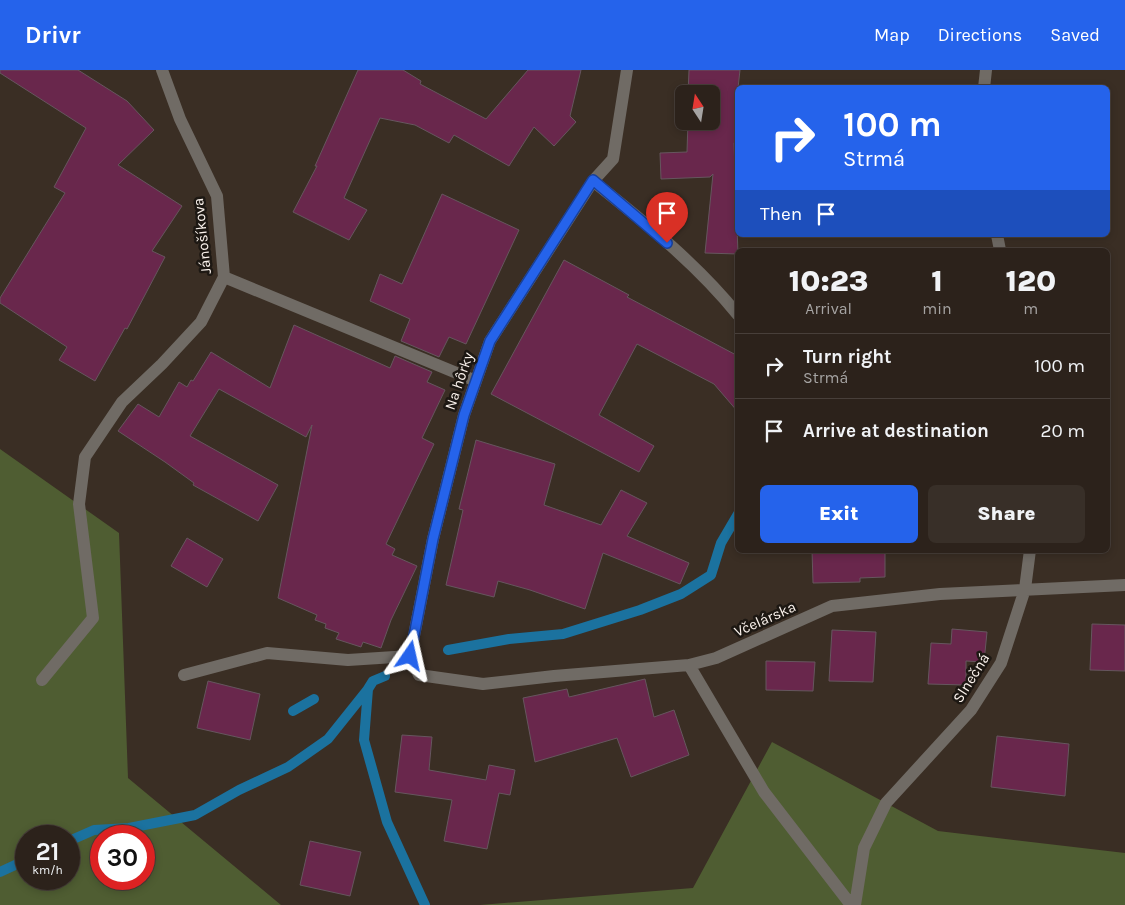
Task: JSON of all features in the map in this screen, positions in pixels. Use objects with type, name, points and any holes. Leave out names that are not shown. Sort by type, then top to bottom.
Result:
[{"type":"street","name":"Jánošíkova","points":[[42,680],[93,618],[79,504],[85,457],[122,402],[162,364],[201,322],[224,277],[217,196],[180,119],[162,70]]},
{"type":"street","name":"Na hôrky","points":[[410,656],[433,539],[464,415],[490,341],[593,180],[613,159],[626,70]]},
{"type":"street","points":[[984,85],[986,70]]},
{"type":"street","points":[[593,180],[655,232],[716,288],[735,311]]},
{"type":"street","points":[[224,277],[476,380]]},
{"type":"street","name":"Slnečná","points":[[853,905],[864,848],[886,803],[971,710],[1001,663],[1025,589],[1030,553]]},
{"type":"street","name":"Včelárska","points":[[410,656],[419,675],[483,684],[689,665],[716,658],[832,606],[940,594],[1125,585]]},
{"type":"street","points":[[184,676],[267,653],[348,660],[410,656]]},
{"type":"street","points":[[689,665],[764,792],[853,905]]},
{"type":"green space","points":[[0,449],[119,533],[128,778],[281,905],[0,905]]},
{"type":"green space","points":[[772,742],[938,831],[1125,853],[1125,905],[480,905],[693,888]]},
{"type":"building","points":[[0,70],[78,70],[127,101],[154,130],[118,165],[182,206],[152,251],[165,257],[127,329],[125,328],[95,381],[59,360],[67,347],[0,303],[0,298],[65,193],[54,187],[86,128],[0,73]]},
{"type":"building","points":[[358,70],[403,70],[421,81],[420,84],[486,119],[528,70],[581,70],[570,116],[576,122],[554,146],[534,127],[509,166],[454,135],[449,143],[415,125],[380,118],[344,198],[367,210],[349,240],[293,212],[317,166],[315,166]]},
{"type":"building","points":[[689,70],[740,70],[738,85],[735,85],[735,237],[737,237],[738,248],[735,248],[735,254],[705,253],[713,174],[710,177],[661,179],[660,153],[687,152],[688,130],[720,130],[720,85],[688,85]]},
{"type":"building","points":[[442,194],[519,230],[466,344],[449,337],[439,357],[401,341],[410,319],[370,301],[380,274],[402,284]]},
{"type":"building","points":[[564,260],[629,295],[627,297],[735,354],[735,408],[714,384],[637,344],[599,415],[654,446],[639,472],[491,394]]},
{"type":"building","points":[[294,325],[390,368],[395,356],[432,372],[427,382],[445,390],[422,438],[434,444],[386,544],[395,549],[392,555],[417,566],[391,620],[381,648],[363,642],[361,647],[336,639],[339,633],[325,628],[326,624],[315,620],[317,615],[278,598],[312,425],[306,437],[219,389],[190,436],[278,485],[258,521],[193,485],[194,483],[165,462],[118,431],[138,404],[159,417],[179,382],[187,387],[191,380],[193,381],[211,352],[270,388]]},
{"type":"building","points":[[476,440],[555,464],[544,505],[601,525],[621,490],[647,503],[627,536],[689,563],[680,584],[603,553],[585,609],[498,581],[494,597],[446,585],[463,510],[459,509]]},
{"type":"building","points":[[187,538],[223,559],[207,587],[171,566]]},
{"type":"building","points":[[812,553],[885,553],[885,577],[860,578],[860,582],[813,583]]},
{"type":"building","points":[[1092,624],[1125,625],[1125,671],[1090,670]]},
{"type":"building","points":[[952,629],[987,632],[984,662],[966,661],[966,685],[928,684],[931,643],[951,644]]},
{"type":"building","points":[[832,630],[876,632],[873,682],[829,681]]},
{"type":"building","points":[[766,661],[815,662],[813,691],[766,690]]},
{"type":"building","points":[[645,679],[654,717],[674,710],[689,755],[631,777],[617,738],[535,762],[523,698],[567,689],[569,697]]},
{"type":"building","points":[[208,681],[260,694],[250,740],[197,728]]},
{"type":"building","points":[[402,735],[432,737],[429,770],[486,780],[489,765],[515,770],[510,795],[499,793],[487,849],[444,841],[452,800],[395,792]]},
{"type":"building","points":[[997,736],[1069,744],[1065,796],[991,787]]},
{"type":"building","points":[[310,841],[361,852],[350,896],[300,885]]},
{"type":"waterway","points":[[448,650],[509,639],[563,634],[640,610],[681,594],[711,575],[721,543],[735,519]]},
{"type":"waterway","points":[[385,676],[373,681],[368,689],[364,740],[387,822],[425,905]]},
{"type":"waterway","points":[[80,836],[94,830],[129,828],[195,815],[239,790],[288,767],[328,739],[368,689]]},
{"type":"waterway","points":[[293,711],[314,699]]},
{"type":"waterway","points":[[0,872],[15,865]]},
{"type":"route","points":[[410,656],[433,539],[464,415],[490,341],[593,180],[667,243]]}]
